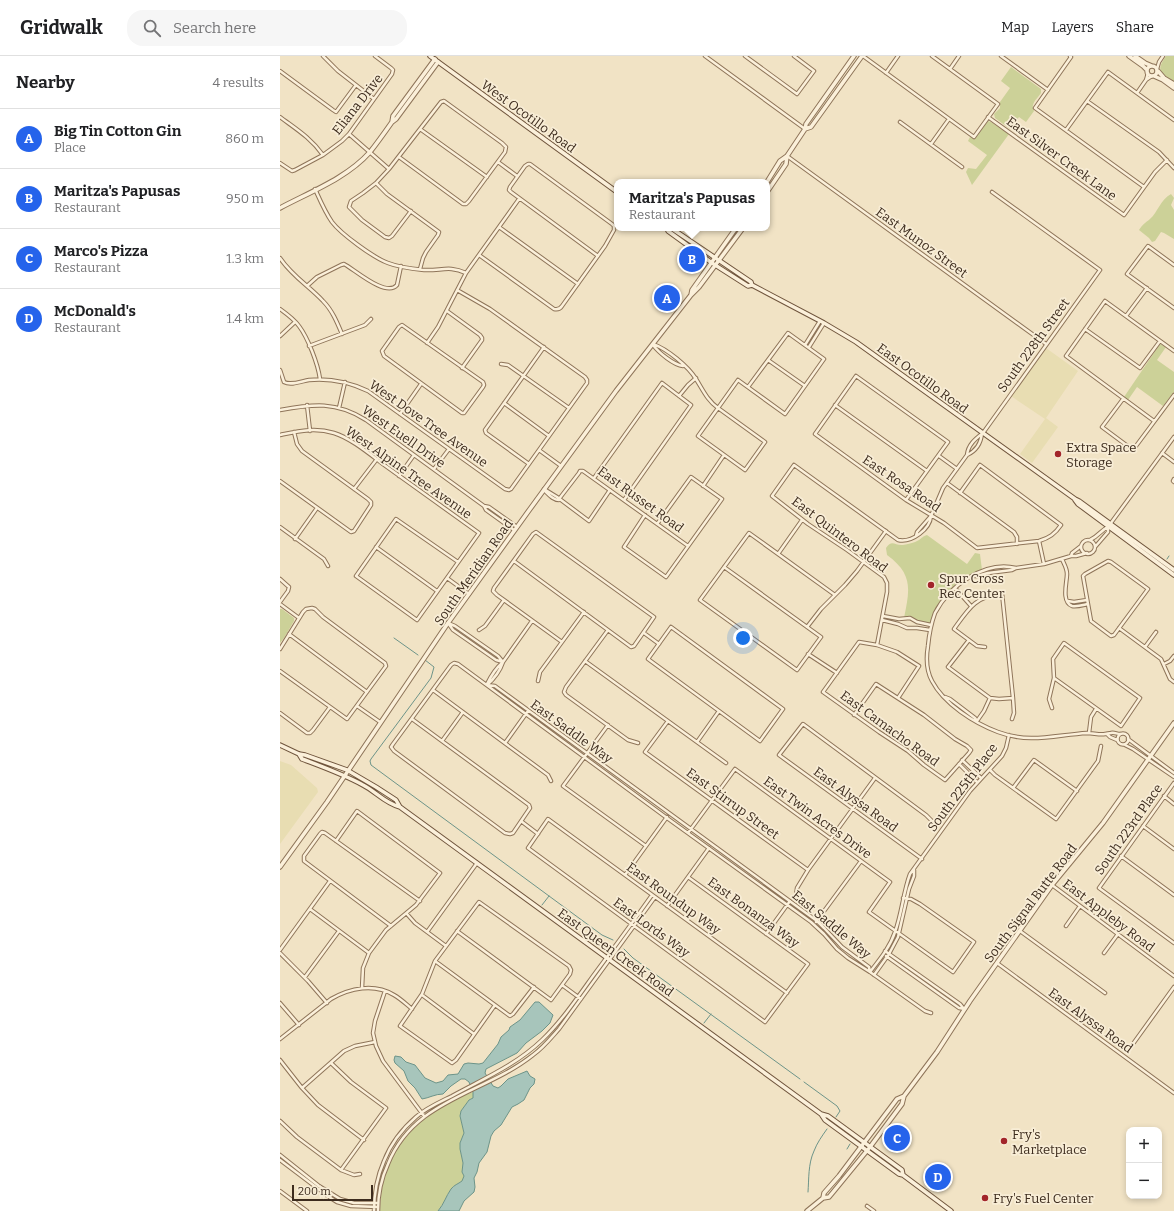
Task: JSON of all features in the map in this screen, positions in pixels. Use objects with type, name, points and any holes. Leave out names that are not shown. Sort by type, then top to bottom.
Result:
[{"type":"street","points":[[323,56],[338,71],[374,99]]},
{"type":"street","name":"Eliana Drive","points":[[280,163],[292,171],[323,155],[349,134],[392,74],[393,70],[374,56]]},
{"type":"street","name":"West Ocotillo Road","points":[[430,56],[614,190]]},
{"type":"street","points":[[705,56],[805,129]]},
{"type":"street","points":[[745,56],[797,94],[814,71],[794,56]]},
{"type":"street","points":[[769,179],[780,161],[787,156],[805,129],[806,124],[854,56]]},
{"type":"street","points":[[805,129],[811,127],[862,56],[974,137],[998,104],[932,56]]},
{"type":"street","points":[[886,73],[898,56]]},
{"type":"street","points":[[950,69],[959,56]]},
{"type":"street","points":[[1001,56],[1048,90]]},
{"type":"street","points":[[1070,56],[1035,108],[1144,187],[1155,172],[1167,160]]},
{"type":"street","points":[[1129,56],[1143,66],[1147,72],[1160,78],[1174,88]]},
{"type":"street","points":[[1135,56],[1158,70],[1164,78],[1174,84]]},
{"type":"street","points":[[1137,93],[1146,80],[1157,74],[1160,62],[1164,56]]},
{"type":"street","points":[[280,208],[342,175],[355,166],[370,152],[392,122],[396,119],[426,77],[436,60]]},
{"type":"street","points":[[392,122],[393,116],[436,60]]},
{"type":"street","points":[[1146,80],[1149,67],[1160,62]]},
{"type":"street","points":[[280,71],[336,112],[356,85]]},
{"type":"street","points":[[1066,130],[1108,72],[1174,120]]},
{"type":"street","points":[[1087,100],[1159,152],[1174,168]]},
{"type":"street","points":[[399,158],[462,204],[466,204],[498,162],[505,152],[506,147],[444,101],[441,102],[390,169],[376,183],[351,201],[350,204],[350,207],[362,220],[385,237],[389,238],[410,211]]},
{"type":"street","points":[[280,117],[313,141],[323,155]]},
{"type":"street","name":"East Silver Creek Lane","points":[[988,117],[1124,215],[1144,187]]},
{"type":"street","points":[[931,144],[949,119]]},
{"type":"street","points":[[900,122],[962,168]]},
{"type":"street","points":[[420,128],[487,177]]},
{"type":"street","points":[[349,134],[390,169]]},
{"type":"street","points":[[770,188],[786,164],[787,156]]},
{"type":"street","name":"East Munoz Street","points":[[787,156],[1046,344]]},
{"type":"street","points":[[498,162],[517,176]]},
{"type":"street","points":[[479,255],[557,310],[560,309],[598,256],[614,230],[614,226],[612,224],[530,164],[525,166],[517,176],[510,187],[510,190],[519,199],[598,256]]},
{"type":"street","points":[[376,183],[387,194],[439,232],[423,258],[420,269]]},
{"type":"street","points":[[315,189],[328,215],[338,229],[379,259],[390,264],[420,269],[455,268],[466,274]]},
{"type":"street","name":"South 228th Street","points":[[967,455],[970,445],[982,433],[1100,270],[992,192]]},
{"type":"street","points":[[427,343],[466,274],[519,199]]},
{"type":"street","points":[[499,227],[578,284]]},
{"type":"street","points":[[668,231],[748,286],[752,285]]},
{"type":"street","points":[[675,231],[751,282],[752,285]]},
{"type":"street","name":"South Meridian Road","points":[[717,260],[734,231]]},
{"type":"street","name":"South Meridian Road","points":[[280,867],[327,802],[380,722],[514,530],[616,391],[691,295],[692,290],[741,231]]},
{"type":"street","points":[[1174,265],[1148,246],[1127,274],[1174,308]]},
{"type":"street","points":[[280,258],[295,277],[318,296],[328,308],[342,334]]},
{"type":"street","points":[[307,286],[318,277],[344,264],[374,284],[392,288],[397,285],[401,266]]},
{"type":"street","name":"East Ocotillo Road","points":[[752,285],[856,342],[1075,499],[1078,504],[1174,570]]},
{"type":"street","points":[[1126,316],[1147,288]]},
{"type":"street","points":[[457,290],[490,309],[544,347],[585,377],[587,380],[587,383],[529,464],[486,433],[485,430],[544,347]]},
{"type":"street","points":[[1154,421],[1066,356],[1105,301],[1174,351]]},
{"type":"street","points":[[280,309],[295,322],[302,332],[317,365],[320,379]]},
{"type":"street","points":[[446,311],[480,335],[482,338],[462,368]]},
{"type":"street","points":[[309,346],[365,326],[371,319]]},
{"type":"street","points":[[280,336],[295,322]]},
{"type":"street","points":[[805,345],[822,322]]},
{"type":"street","points":[[808,347],[822,322]]},
{"type":"street","points":[[402,325],[427,343],[483,382],[484,385],[464,413],[421,384],[382,354],[382,351],[402,325]]},
{"type":"street","points":[[1085,329],[1140,368],[1160,341]]},
{"type":"street","points":[[653,344],[660,346],[692,372],[710,402],[718,408],[765,442],[745,470],[698,436],[718,408],[738,380],[748,388],[785,414],[824,359],[788,333],[748,388]]},
{"type":"street","points":[[768,360],[805,386]]},
{"type":"street","points":[[501,364],[508,364],[569,408]]},
{"type":"street","name":"West Dove Tree Avenue","points":[[280,370],[284,382],[286,383],[320,379],[333,380],[345,382],[368,391],[505,489],[511,489],[529,464]]},
{"type":"street","points":[[906,500],[938,456],[948,442],[856,376],[836,405],[927,471]]},
{"type":"street","points":[[679,396],[688,384],[696,378]]},
{"type":"street","points":[[339,408],[345,382]]},
{"type":"street","points":[[594,478],[662,383],[692,405],[624,500]]},
{"type":"street","points":[[400,414],[421,384]]},
{"type":"street","points":[[1123,399],[1102,427],[1133,450],[1174,394]]},
{"type":"street","points":[[504,403],[549,436]]},
{"type":"street","points":[[307,405],[310,430]]},
{"type":"street","name":"West Euell Drive","points":[[280,410],[307,405],[320,405],[339,408],[360,416],[484,506],[486,510],[514,530]]},
{"type":"street","name":"East Rosa Road","points":[[836,405],[815,434],[906,500],[944,523],[977,548],[1017,544]]},
{"type":"street","name":"West Alpine Tree Avenue","points":[[280,435],[306,430],[323,430],[341,435],[377,459],[479,533],[458,562]]},
{"type":"street","points":[[280,481],[351,532],[354,531],[372,505],[371,502],[354,488],[302,451],[297,444],[294,432]]},
{"type":"street","name":"South 228th Street","points":[[886,531],[898,540],[906,540],[916,536],[917,532],[923,529],[928,519],[932,516],[947,483],[967,455],[977,447],[981,440],[982,433]]},
{"type":"street","points":[[1071,556],[1072,553],[1082,546],[1085,541],[1098,536],[1110,525],[1174,437]]},
{"type":"street","points":[[434,469],[449,449]]},
{"type":"street","points":[[539,450],[561,466]]},
{"type":"street","points":[[1162,453],[1174,462]]},
{"type":"street","points":[[399,476],[414,455]]},
{"type":"street","points":[[703,486],[724,455]]},
{"type":"street","points":[[938,456],[957,469]]},
{"type":"street","points":[[354,488],[377,459]]},
{"type":"street","name":"East Quintero Road","points":[[883,616],[888,592],[887,583],[884,577],[802,520],[772,496],[794,465],[886,531]]},
{"type":"street","points":[[947,483],[960,493],[1014,532],[1017,544],[1049,538],[1061,525],[980,465],[960,493]]},
{"type":"street","name":"East Russet Road","points":[[559,500],[580,471],[583,471],[688,546]]},
{"type":"street","points":[[645,515],[624,547],[666,577],[722,500],[691,477],[657,524]]},
{"type":"street","points":[[544,489],[552,493],[559,500],[589,521],[610,490]]},
{"type":"street","name":"West Euell Drive","points":[[484,506],[489,506],[517,526]]},
{"type":"street","points":[[295,538],[317,508]]},
{"type":"street","points":[[396,519],[458,562],[417,620],[356,576],[376,547],[396,519]]},
{"type":"street","points":[[778,554],[802,520]]},
{"type":"street","points":[[1110,525],[1108,532],[1092,552],[1071,556],[1044,564],[1016,568],[1011,566],[989,569],[976,573],[964,580],[941,603],[935,615],[926,656],[928,672],[932,681],[948,702],[972,720],[999,732],[1028,738],[1089,733],[1125,734],[1128,739],[1174,777]]},
{"type":"street","name":"East Ocotillo Road","points":[[1110,525],[1174,575]]},
{"type":"street","points":[[280,527],[324,559],[328,566]]},
{"type":"street","points":[[807,627],[820,609],[845,585],[864,562],[886,531]]},
{"type":"street","points":[[514,561],[631,647],[634,646],[644,633],[654,617],[536,532],[533,534],[494,588],[493,591],[562,642]]},
{"type":"street","points":[[724,567],[821,637],[797,670],[700,600],[724,567],[749,533],[834,596]]},
{"type":"street","points":[[1090,540],[1094,543],[1095,548]]},
{"type":"street","points":[[1039,541],[1044,564]]},
{"type":"street","points":[[1082,546],[1082,550],[1087,553]]},
{"type":"street","points":[[376,547],[437,591]]},
{"type":"street","points":[[1062,559],[1067,576],[1065,589],[1066,598],[1070,605],[1074,606],[1088,604]]},
{"type":"street","points":[[1108,561],[1148,589],[1112,636],[1092,622],[1088,604],[1084,575],[1108,561]]},
{"type":"street","points":[[446,578],[469,594]]},
{"type":"street","points":[[280,579],[289,587],[280,603],[299,618]]},
{"type":"street","points":[[955,588],[971,606]]},
{"type":"street","points":[[985,647],[977,646],[954,629],[971,606],[992,594],[1002,593],[1013,698],[1014,713],[1012,719]]},
{"type":"street","points":[[479,630],[485,626],[504,600]]},
{"type":"street","points":[[1068,601],[1074,602],[1087,600]]},
{"type":"street","points":[[280,649],[303,612],[309,608],[315,609],[323,617],[385,663],[386,666],[347,719],[280,671]]},
{"type":"street","points":[[538,681],[540,672],[584,612]]},
{"type":"street","points":[[876,645],[883,616],[905,619],[910,618],[931,628]]},
{"type":"street","points":[[905,619],[905,626]]},
{"type":"street","points":[[882,620],[909,628],[931,628]]},
{"type":"street","points":[[487,685],[494,679],[503,662],[532,621]]},
{"type":"street","points":[[912,627],[914,625],[914,621]]},
{"type":"street","points":[[448,624],[453,630],[496,660],[503,662]]},
{"type":"street","points":[[671,627],[783,709],[760,741],[648,659],[659,644],[671,627]]},
{"type":"street","points":[[1119,628],[1161,659],[1170,680],[1174,682]]},
{"type":"street","points":[[608,630],[566,687],[564,692],[628,740],[638,743]]},
{"type":"street","points":[[1145,647],[1156,632]]},
{"type":"street","points":[[644,633],[659,644]]},
{"type":"street","points":[[289,634],[367,692]]},
{"type":"street","points":[[969,640],[948,667],[990,698],[999,700],[1013,698]]},
{"type":"street","points":[[837,673],[859,642],[876,645],[897,652],[919,666],[898,698]]},
{"type":"street","points":[[1052,708],[1049,699],[1054,678],[1053,659],[1064,643],[1140,698],[1121,726],[1054,678]]},
{"type":"street","name":"East Camacho Road","points":[[808,654],[837,673],[823,692],[854,715],[908,751],[945,780],[959,764],[978,782]]},
{"type":"street","points":[[1164,664],[1170,661],[1174,656]]},
{"type":"street","points":[[585,661],[726,763]]},
{"type":"street","name":"East Saddle Way","points":[[432,690],[450,665],[454,662],[458,664],[585,756],[669,814],[710,847]]},
{"type":"street","points":[[854,715],[876,684],[924,715],[950,736],[967,746],[970,750],[969,753],[959,764]]},
{"type":"street","name":"East Saddle Way","points":[[487,685],[495,686],[667,818],[788,903],[817,921],[842,947],[869,967],[870,972]]},
{"type":"street","points":[[412,719],[529,805],[530,808],[513,833],[506,833],[394,751],[391,747],[432,690],[548,775],[551,781]]},
{"type":"street","points":[[977,722],[990,698]]},
{"type":"street","points":[[357,706],[380,722]]},
{"type":"street","points":[[280,713],[310,733],[330,707]]},
{"type":"street","points":[[1089,733],[1091,717],[1096,709]]},
{"type":"street","points":[[505,743],[528,711]]},
{"type":"street","points":[[697,742],[719,711]]},
{"type":"street","points":[[442,741],[463,712]]},
{"type":"street","name":"East Stirrup Street","points":[[668,721],[645,752],[808,870]]},
{"type":"street","name":"South Signal Butte Road","points":[[807,1211],[823,1198],[829,1197],[834,1192],[870,1147],[902,1104],[904,1096],[938,1052],[965,1009],[1052,885],[1103,823],[1174,723]]},
{"type":"street","name":"East Alyssa Road","points":[[876,778],[803,724],[780,755],[922,858]]},
{"type":"street","points":[[608,725],[563,786],[646,846]]},
{"type":"street","points":[[1107,734],[1117,740],[1120,744],[1149,757],[1174,772]]},
{"type":"street","points":[[1117,740],[1120,734]]},
{"type":"street","name":"South 225th Place","points":[[870,972],[897,932],[906,884],[910,874],[981,778],[1002,756],[1006,748],[1009,735]]},
{"type":"street","points":[[1125,745],[1128,739]]},
{"type":"street","points":[[280,745],[299,754]]},
{"type":"street","points":[[990,770],[1013,789],[1056,819],[1098,761],[1101,746]]},
{"type":"street","name":"East Queen Creek Road","points":[[299,754],[306,755],[347,770],[396,800],[400,807]]},
{"type":"street","name":"East Queen Creek Road","points":[[299,754],[302,759],[344,775],[365,786],[392,805],[400,807],[821,1114],[828,1116],[864,1142],[902,1170],[903,1175]]},
{"type":"street","points":[[962,760],[981,778]]},
{"type":"street","points":[[1013,789],[1034,760],[1077,791]]},
{"type":"street","name":"East Twin Acres Drive","points":[[712,800],[735,768],[890,882],[869,912],[897,932]]},
{"type":"street","points":[[969,774],[972,770]]},
{"type":"street","points":[[796,895],[797,888],[808,870],[852,808],[876,778],[926,814],[933,822]]},
{"type":"street","name":"South 223rd Place","points":[[1174,783],[1099,888],[1174,943]]},
{"type":"street","points":[[1164,796],[1174,804]]},
{"type":"street","points":[[688,833],[712,800]]},
{"type":"street","points":[[336,841],[357,812],[440,872],[420,901],[407,914],[386,930],[369,953],[363,968],[362,988]]},
{"type":"street","points":[[625,875],[669,814]]},
{"type":"street","name":"East Roundup Way","points":[[538,834],[548,819],[787,993]]},
{"type":"street","points":[[521,821],[538,834]]},
{"type":"street","points":[[1143,826],[1174,849]]},
{"type":"street","points":[[391,926],[306,863],[303,859],[322,832],[420,901]]},
{"type":"street","name":"East Lords Way","points":[[538,834],[528,848],[765,1022],[787,993]]},
{"type":"street","points":[[667,906],[710,847]]},
{"type":"street","points":[[1122,856],[1174,895]]},
{"type":"street","points":[[814,925],[861,861]]},
{"type":"street","points":[[427,932],[477,863]]},
{"type":"street","name":"South 225th Place","points":[[874,975],[889,954],[914,876],[914,870]]},
{"type":"street","name":"East Bonanza Way","points":[[688,877],[808,964],[787,993]]},
{"type":"street","points":[[327,1002],[280,952],[330,881]]},
{"type":"street","name":"East Appleby Road","points":[[1052,885],[1174,976]]},
{"type":"street","points":[[374,1211],[376,1186],[379,1175],[388,1150],[402,1130],[422,1112],[509,1066],[533,1049],[549,1034],[608,959],[633,925],[652,895]]},
{"type":"street","points":[[633,925],[656,898]]},
{"type":"street","points":[[897,932],[953,972],[974,942],[920,904],[907,898],[903,898]]},
{"type":"street","points":[[457,931],[551,1000],[572,970],[479,902],[457,931],[435,961],[421,995],[400,1026],[452,1062],[456,1060],[495,1005]]},
{"type":"street","points":[[766,934],[788,903]]},
{"type":"street","name":"East Saddle Way","points":[[788,903],[824,934],[842,953],[866,971],[870,972]]},
{"type":"street","points":[[1066,926],[1080,906]]},
{"type":"street","points":[[310,909],[369,953]]},
{"type":"street","points":[[407,914],[415,923],[446,946]]},
{"type":"street","points":[[305,978],[339,931]]},
{"type":"street","points":[[1020,931],[1105,993]]},
{"type":"street","points":[[1104,953],[1118,934]]},
{"type":"street","points":[[884,953],[889,954],[965,1009]]},
{"type":"street","points":[[884,953],[887,957],[959,1008],[965,1009]]},
{"type":"street","points":[[378,1211],[381,1182],[390,1158],[412,1126],[438,1107],[492,1080],[534,1055],[554,1035],[608,959]]},
{"type":"street","points":[[435,961],[510,1016],[534,987]]},
{"type":"street","name":"East Alyssa Road","points":[[997,963],[1174,1093]]},
{"type":"street","points":[[870,972],[924,1011],[932,1013]]},
{"type":"street","points":[[562,985],[581,999]]},
{"type":"street","points":[[1130,1048],[1174,987]]},
{"type":"street","points":[[280,1039],[327,1002],[348,991],[362,988],[376,988],[394,995],[412,1009]]},
{"type":"street","points":[[385,991],[375,1021],[373,1033],[375,1042],[383,1061],[424,1116]]},
{"type":"street","points":[[421,995],[474,1034]]},
{"type":"street","points":[[280,1003],[299,1025]]},
{"type":"street","points":[[302,1088],[344,1051],[350,1048],[375,1042]]},
{"type":"street","points":[[280,1060],[302,1088],[324,1110],[364,1140]]},
{"type":"street","points":[[331,1063],[351,1082],[386,1108],[341,1170]]},
{"type":"street","points":[[280,1067],[283,1064]]},
{"type":"street","name":"South Signal Butte Road","points":[[823,1198],[824,1193],[839,1176],[897,1099],[904,1096]]},
{"type":"street","name":"East Queen Creek Road","points":[[821,1114],[825,1120],[951,1211]]},
{"type":"street","points":[[280,1121],[297,1137],[341,1170],[354,1175],[360,1174]]},
{"type":"street","points":[[280,1156],[335,1197],[354,1203],[378,1203]]},
{"type":"street","points":[[280,1160],[328,1197],[337,1202],[351,1206],[378,1207]]},
{"type":"street","points":[[280,1191],[307,1211]]},
{"type":"street","points":[[867,1206],[874,1211]]},
{"type":"shaded area","points":[[1046,348],[1078,371],[1046,418],[1058,427],[1032,463],[1020,454],[1045,419],[1011,396]]},
{"type":"shaded area","points":[[280,761],[291,765],[317,788],[318,792],[280,844]]},
{"type":"green space","points":[[1166,56],[1174,56],[1174,82],[1163,74],[1160,69]]},
{"type":"green space","points":[[1011,67],[1041,89],[1041,93],[1033,104],[1034,111],[1026,122],[1019,117],[1010,129],[995,118],[994,114],[1000,108],[1000,102],[1010,88],[1001,81]]},
{"type":"green space","points":[[988,121],[1009,134],[972,185],[966,172],[968,168],[976,169],[987,155],[968,141],[970,137],[973,138],[977,136]]},
{"type":"green space","points":[[1171,194],[1174,198],[1171,205],[1174,210],[1174,239],[1161,232],[1155,241],[1152,242],[1139,230],[1153,216],[1164,199]]},
{"type":"green space","points":[[1160,344],[1166,347],[1157,360],[1174,372],[1174,392],[1163,406],[1137,387],[1128,400],[1124,397]]},
{"type":"green space","points":[[927,535],[967,564],[975,553],[980,554],[982,570],[963,579],[944,596],[931,623],[911,618],[904,618],[908,599],[908,583],[901,569],[887,555],[886,548],[892,543],[903,545],[913,543]]},
{"type":"green space","points":[[280,609],[294,618],[294,621],[280,643]]},
{"type":"green space","points":[[473,1092],[473,1098],[469,1100],[461,1111],[460,1116],[464,1133],[460,1143],[463,1163],[462,1172],[464,1176],[462,1181],[451,1189],[438,1211],[380,1211],[382,1189],[386,1171],[402,1141],[414,1128],[441,1107]]},
{"type":"water","points":[[535,1002],[539,1002],[553,1015],[550,1023],[526,1043],[517,1053],[486,1069],[485,1073],[493,1086],[498,1088],[508,1079],[527,1071],[530,1076],[535,1079],[534,1084],[530,1088],[524,1100],[512,1107],[501,1125],[491,1136],[487,1152],[479,1163],[474,1178],[474,1192],[464,1201],[459,1211],[438,1211],[451,1189],[462,1181],[464,1176],[462,1172],[463,1163],[460,1143],[464,1133],[460,1116],[461,1111],[469,1100],[473,1098],[473,1092],[469,1082],[465,1079],[461,1079],[443,1094],[422,1099],[415,1088],[408,1081],[404,1071],[395,1063],[395,1056],[401,1057],[406,1062],[415,1065],[425,1078],[436,1083],[443,1081],[448,1075],[458,1074],[464,1064],[483,1063],[498,1044],[501,1037],[509,1030],[510,1027],[520,1020]]},
{"type":"waterway","points":[[394,638],[418,655]]},
{"type":"waterway","points":[[425,660],[434,667],[431,678],[371,759],[371,765],[602,935],[613,940]]},
{"type":"waterway","points":[[542,905],[549,896]]},
{"type":"waterway","points":[[624,949],[633,958],[800,1079]]},
{"type":"waterway","points":[[704,1023],[711,1014]]},
{"type":"waterway","points":[[804,1082],[837,1106],[840,1111],[836,1117]]},
{"type":"waterway","points":[[808,1192],[809,1172],[812,1156],[818,1142],[827,1129]]},
{"type":"waterway","points":[[847,1149],[850,1144]]},
{"type":"place","name":"Maritza's Papusas","points":[[692,259]]},
{"type":"place","name":"Big Tin Cotton Gin","points":[[667,298]]},
{"type":"place","name":"Extra Space Storage","points":[[1058,454]]},
{"type":"place","name":"Spur Cross Rec Center","points":[[931,585]]},
{"type":"place","name":"Marco's Pizza","points":[[897,1138]]},
{"type":"place","name":"Fry's Marketplace","points":[[1004,1141]]},
{"type":"place","name":"McDonald's","points":[[938,1177]]},
{"type":"place","name":"Fry's Fuel Center","points":[[985,1198]]}]
